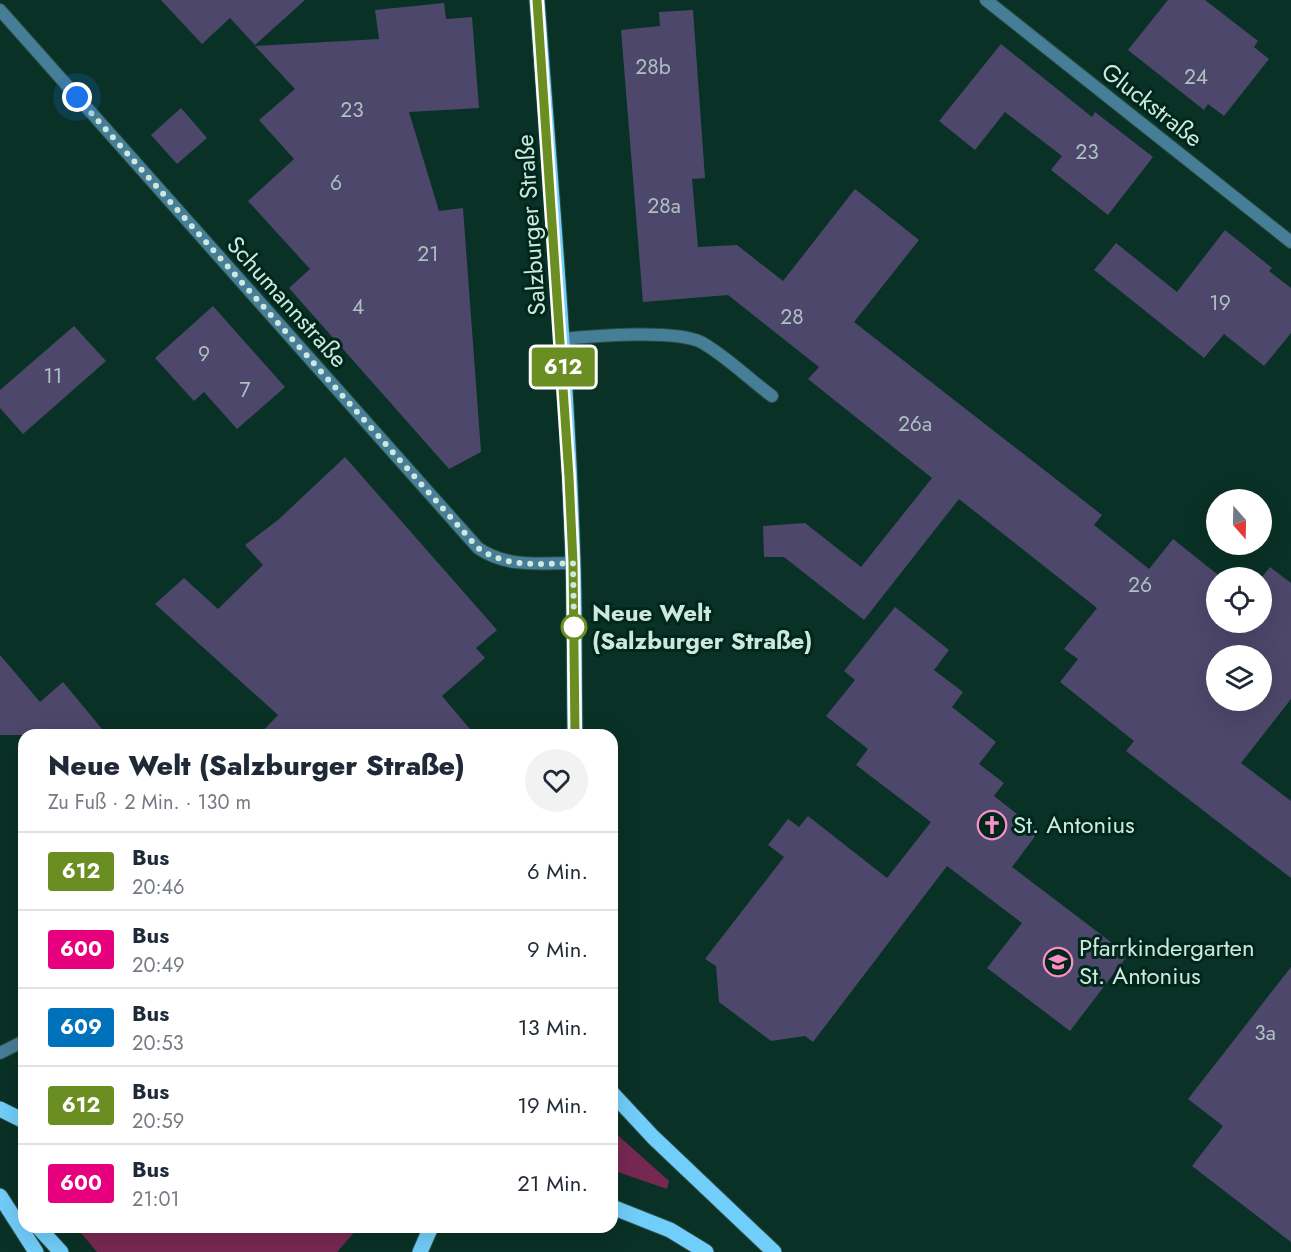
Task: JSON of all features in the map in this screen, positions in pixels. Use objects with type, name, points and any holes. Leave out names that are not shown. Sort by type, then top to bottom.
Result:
[{"type":"main road","name":"Salzburger Straße","points":[[537,0],[562,339],[573,563],[575,729]]},
{"type":"main road","points":[[618,1099],[653,1137],[774,1252]]},
{"type":"main road","points":[[0,1109],[18,1118]]},
{"type":"main road","points":[[0,1187],[18,1206]]},
{"type":"main road","points":[[0,1196],[18,1224]]},
{"type":"main road","points":[[618,1209],[670,1230],[706,1252]]},
{"type":"main road","points":[[24,1233],[36,1252]]},
{"type":"main road","points":[[44,1233],[61,1252]]},
{"type":"main road","points":[[420,1252],[428,1233]]},
{"type":"street","name":"Gluckstraße","points":[[986,0],[1291,242]]},
{"type":"street","name":"Schumannstraße","points":[[0,10],[478,548],[492,558],[509,563],[573,563]]},
{"type":"street","points":[[562,339],[613,334],[682,338],[700,342],[772,396]]},
{"type":"street","points":[[0,1053],[18,1044]]},
{"type":"shaded area","points":[[618,1135],[669,1181],[667,1189],[618,1172]]},
{"type":"shaded area","points":[[81,1233],[354,1233],[337,1252],[97,1252]]},
{"type":"building","points":[[161,0],[305,0],[255,45],[230,18],[202,44]]},
{"type":"building","points":[[1168,0],[1205,0],[1258,41],[1254,47],[1269,59],[1224,116],[1208,104],[1204,110],[1128,50]]},
{"type":"building","points":[[444,3],[446,19],[472,17],[479,108],[409,112],[439,211],[463,208],[481,452],[449,469],[289,288],[310,269],[248,201],[294,159],[259,120],[295,89],[255,46],[379,39],[375,10]]},
{"type":"building","points":[[693,10],[705,178],[692,179],[698,247],[737,245],[783,281],[855,189],[919,240],[854,322],[1102,515],[1094,525],[1149,569],[1173,539],[1208,567],[1206,567],[1206,633],[1272,633],[1272,569],[1291,583],[1291,699],[1241,763],[1291,801],[1291,878],[1126,751],[1134,741],[1060,682],[1078,659],[1064,649],[1097,608],[959,499],[864,620],[784,557],[764,557],[763,526],[805,523],[861,567],[932,478],[808,379],[819,367],[728,295],[643,302],[621,30],[660,26],[659,12]]},
{"type":"building","points":[[1001,44],[1092,117],[1095,112],[1153,157],[1108,215],[1051,170],[1062,156],[1005,112],[975,150],[939,121]]},
{"type":"building","points":[[181,108],[207,138],[177,164],[151,135]]},
{"type":"building","points":[[1225,230],[1272,268],[1269,271],[1291,288],[1291,333],[1264,366],[1224,334],[1204,358],[1094,270],[1116,243],[1177,292]]},
{"type":"building","points":[[213,306],[285,387],[237,429],[204,392],[194,401],[155,358]]},
{"type":"building","points":[[74,326],[106,361],[23,434],[0,408],[0,390]]},
{"type":"building","points":[[345,457],[497,630],[476,648],[485,658],[442,696],[470,729],[265,729],[278,715],[155,604],[184,578],[218,609],[263,565],[245,545],[278,520]]},
{"type":"building","name":"St. Antonius","points":[[895,607],[949,650],[934,670],[963,692],[952,707],[996,742],[979,764],[1004,783],[994,796],[1039,831],[1012,867],[1128,955],[1070,1031],[987,968],[1022,923],[947,866],[813,1042],[805,1036],[771,1041],[719,1002],[716,966],[705,959],[784,857],[768,845],[788,819],[799,827],[808,816],[887,878],[931,822],[856,765],[868,749],[826,716],[855,680],[844,671]]},
{"type":"building","points":[[0,655],[40,702],[63,682],[102,729],[18,729],[18,735],[0,735]]},
{"type":"building","points":[[1291,967],[1291,1242],[1192,1166],[1223,1126],[1188,1099]]},
{"type":"bus line","name":"612","points":[[537,0],[562,339],[573,563],[575,729]]},
{"type":"place","name":"Neue Welt (Salzburger Straße)","points":[[574,627]]},
{"type":"place","name":"St. Antonius","points":[[992,825]]},
{"type":"place","name":"Pfarrkindergarten St. Antonius","points":[[1058,962]]},
{"type":"route","points":[[77,97],[478,548],[492,558],[509,563],[573,563],[574,627]]}]
